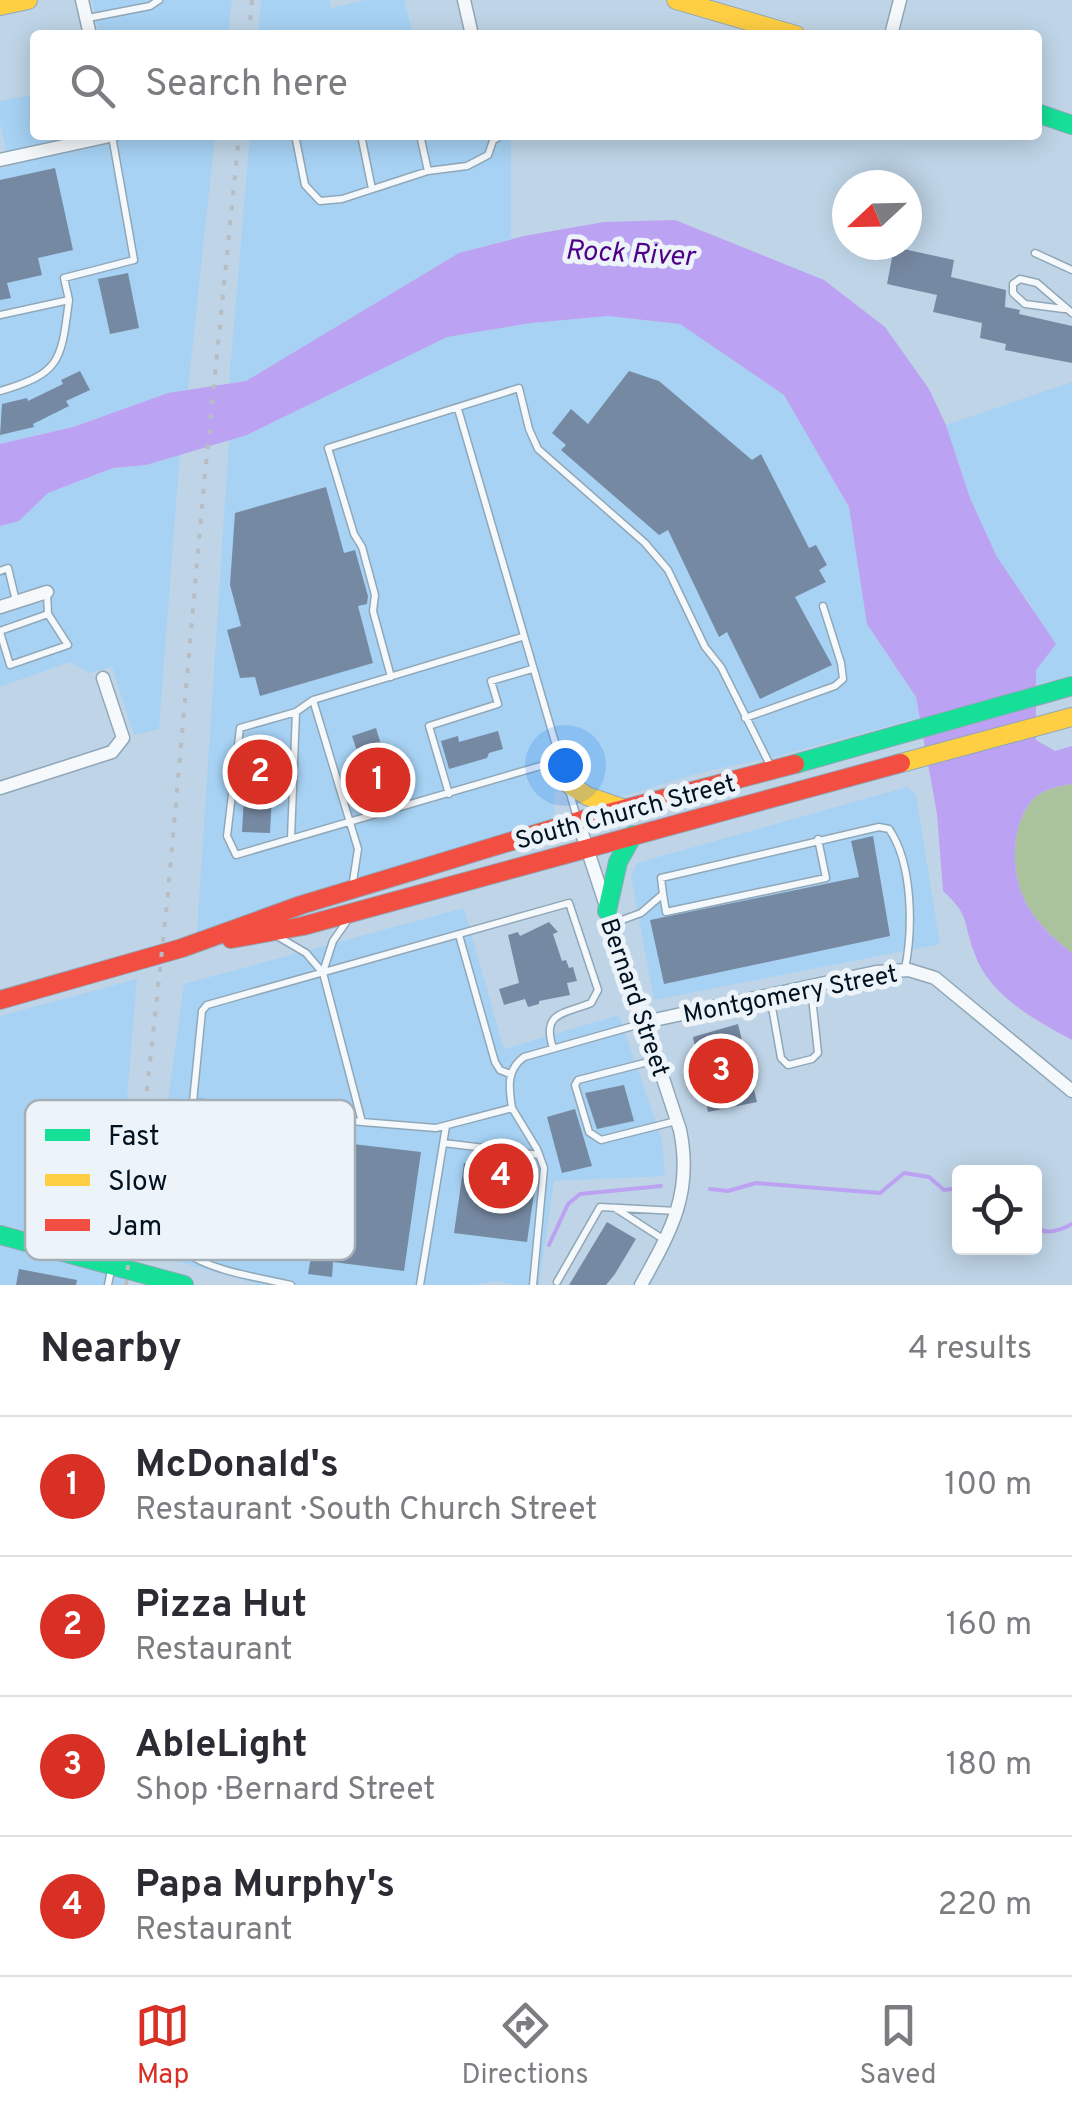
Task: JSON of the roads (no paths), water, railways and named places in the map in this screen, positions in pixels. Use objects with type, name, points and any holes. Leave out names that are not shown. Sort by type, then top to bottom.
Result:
[{"type":"main road","points":[[0,6],[28,0]]},
{"type":"main road","points":[[676,0],[779,30]]},
{"type":"main road","points":[[1042,115],[1072,125]]},
{"type":"main road","name":"South Church Street","points":[[0,1000],[182,948],[352,890],[578,821],[1072,686]]},
{"type":"main road","name":"South Church Street","points":[[182,948],[363,909],[1072,718]]},
{"type":"main road","points":[[567,783],[587,796],[626,809]]},
{"type":"main road","points":[[609,918],[615,868],[623,847],[633,835]]},
{"type":"main road","points":[[0,1235],[25,1241]]},
{"type":"main road","points":[[97,1260],[150,1280],[184,1285]]},
{"type":"street","points":[[82,0],[89,30]]},
{"type":"street","points":[[464,0],[471,30]]},
{"type":"street","points":[[892,30],[900,0]]},
{"type":"street","points":[[0,160],[90,140]]},
{"type":"street","points":[[0,607],[47,592]]},
{"type":"street","points":[[0,788],[112,752],[120,745],[123,738],[104,678]]},
{"type":"street","name":"Bernard Street","points":[[578,821],[677,1121],[686,1167],[678,1211],[641,1285]]},
{"type":"street","name":"Montgomery Street","points":[[645,1022],[876,972],[905,970],[935,978],[1072,1091]]},
{"type":"lane","points":[[110,0],[117,12]]},
{"type":"lane","points":[[86,18],[150,6],[159,0]]},
{"type":"lane","points":[[0,391],[45,374],[57,361],[69,300],[64,278],[134,260],[113,140]]},
{"type":"lane","points":[[297,140],[305,184],[320,200],[342,199],[428,171],[468,166],[488,154],[493,140]]},
{"type":"lane","points":[[361,140],[372,188]]},
{"type":"lane","points":[[421,140],[428,171]]},
{"type":"lane","points":[[1035,253],[1072,270]]},
{"type":"lane","points":[[1029,279],[1068,311],[1025,304],[1012,293],[1013,284],[1029,279]]},
{"type":"lane","points":[[0,315],[69,300]]},
{"type":"lane","points":[[391,677],[373,611],[375,595],[362,547],[354,534],[328,448],[520,388],[538,449],[645,543],[668,570],[704,647],[721,667],[773,770]]},
{"type":"lane","points":[[458,409],[578,821]]},
{"type":"lane","points":[[0,571],[8,568],[16,602]]},
{"type":"lane","points":[[47,592],[48,614],[68,644],[10,665],[0,631],[48,614]]},
{"type":"lane","points":[[745,718],[835,686],[843,679],[823,606]]},
{"type":"lane","points":[[522,637],[313,700],[296,712],[240,728],[227,836],[236,855],[561,760]]},
{"type":"lane","points":[[449,794],[429,726],[498,704],[490,681],[532,669]]},
{"type":"lane","points":[[313,700],[358,849],[352,890]]},
{"type":"lane","points":[[291,838],[296,712]]},
{"type":"lane","points":[[818,839],[826,878],[666,912],[661,878],[818,839],[878,827],[889,829],[896,840],[912,911],[905,970]]},
{"type":"lane","points":[[609,918],[641,913],[663,894]]},
{"type":"lane","points":[[193,1100],[202,1011],[207,1005],[570,904],[598,990],[591,1003],[558,1014],[551,1021],[548,1035],[553,1048]]},
{"type":"lane","points":[[323,973],[338,933],[363,909]]},
{"type":"lane","points":[[267,932],[294,944],[323,973],[362,1122]]},
{"type":"lane","points":[[459,935],[495,1062],[510,1074]]},
{"type":"lane","points":[[770,994],[781,1058],[788,1065],[812,1060],[818,1054],[811,986]]},
{"type":"lane","points":[[534,1285],[544,1178],[540,1155],[512,1108],[510,1074],[524,1057],[645,1022]]},
{"type":"lane","points":[[657,1060],[578,1080],[575,1085],[588,1132],[600,1140],[677,1121]]},
{"type":"lane","points":[[355,1121],[427,1128],[512,1108]]},
{"type":"lane","points":[[420,1285],[446,1126]]},
{"type":"lane","points":[[444,1142],[540,1155]]},
{"type":"lane","points":[[557,1282],[600,1207],[678,1211]]},
{"type":"lane","points":[[614,1208],[665,1240]]},
{"type":"lane","points":[[202,1260],[291,1285]]},
{"type":"lane","points":[[108,1285],[112,1264]]},
{"type":"water","name":"Rock River","points":[[675,220],[824,280],[885,327],[929,389],[997,557],[1056,644],[1036,670],[1036,740],[1055,751],[1072,746],[1072,784],[1055,787],[1030,803],[1020,823],[1015,859],[1018,883],[1031,911],[1072,953],[1072,1040],[1014,1005],[990,981],[974,952],[962,913],[943,891],[937,814],[916,697],[867,624],[849,507],[784,395],[680,324],[608,316],[531,323],[447,337],[247,435],[146,465],[113,468],[48,493],[19,521],[0,526],[0,444],[73,427],[168,393],[246,381],[459,253],[524,236],[604,222]]},
{"type":"waterway","points":[[710,1189],[728,1191],[756,1183],[880,1193],[904,1173],[929,1177],[944,1190],[952,1189]]},
{"type":"waterway","points":[[549,1245],[568,1204],[580,1194],[661,1186]]},
{"type":"waterway","points":[[1042,1230],[1053,1231],[1072,1224]]},
{"type":"railway","points":[[249,30],[252,0]]},
{"type":"railway","points":[[146,1100],[238,140]]},
{"type":"railway","points":[[126,1285],[129,1260]]},
{"type":"place","name":"Pizza Hut","points":[[260,772]]},
{"type":"place","name":"McDonald's","points":[[378,780]]},
{"type":"place","name":"AbleLight","points":[[721,1071]]},
{"type":"place","name":"Papa Murphy's","points":[[501,1176]]}]
